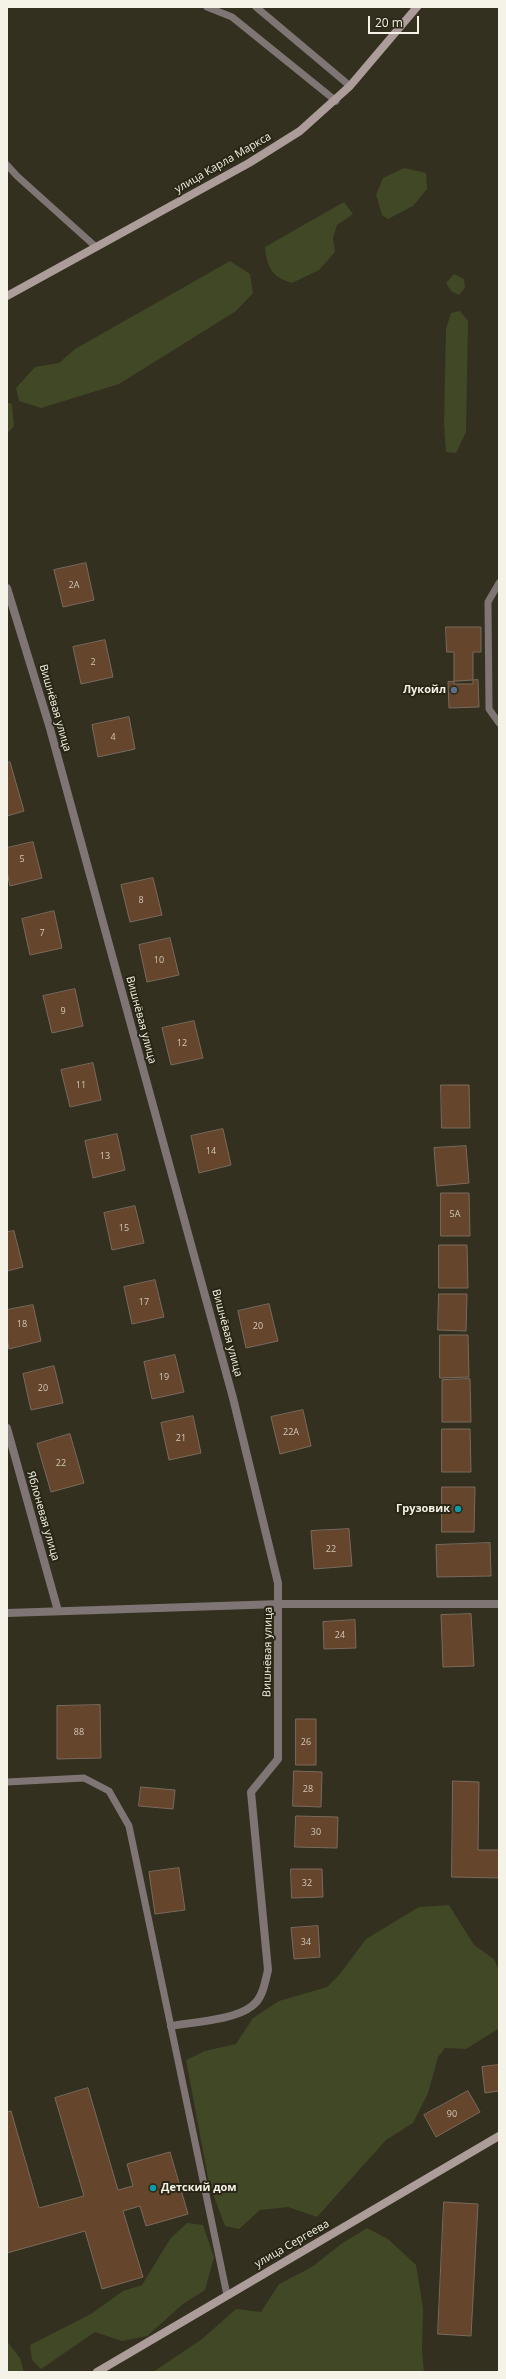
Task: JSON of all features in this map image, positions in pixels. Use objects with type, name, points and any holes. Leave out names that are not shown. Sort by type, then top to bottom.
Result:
[{"type":"street","name":"улица Карла Маркса","points":[[7,296],[249,163],[300,131],[336,101],[417,7]]},
{"type":"street","name":"Вишнёвая улица","points":[[7,588],[49,725],[233,1398],[278,1584],[280,1604],[278,1759],[251,1792],[268,1970],[263,1990],[253,2006],[236,2014],[171,2026]]},
{"type":"street","name":"Яблоневая улица","points":[[7,1428],[58,1611]]},
{"type":"street","points":[[7,1613],[280,1604],[499,1604]]},
{"type":"street","name":"улица Сергеева","points":[[97,2372],[499,2136]]},
{"type":"lane","points":[[207,7],[232,17],[336,101]]},
{"type":"lane","points":[[256,7],[350,86]]},
{"type":"lane","points":[[7,165],[16,176],[96,247]]},
{"type":"lane","points":[[499,583],[488,602],[489,709],[499,723]]},
{"type":"lane","points":[[7,1782],[84,1778],[108,1791],[129,1826],[227,2295]]},
{"type":"green space","points":[[404,168],[426,173],[427,189],[413,206],[388,219],[382,215],[376,195],[383,178]]},
{"type":"green space","points":[[344,202],[353,214],[337,225],[333,238],[335,252],[319,270],[292,283],[275,275],[267,261],[265,247]]},
{"type":"green space","points":[[230,261],[250,274],[253,293],[236,311],[119,384],[41,408],[19,401],[16,388],[35,367],[59,363],[75,349]]},
{"type":"green space","points":[[454,274],[464,279],[465,288],[459,295],[451,291],[446,283]]},
{"type":"green space","points":[[460,311],[468,321],[466,432],[456,453],[446,452],[444,424],[446,329],[451,313]]},
{"type":"green space","points":[[7,402],[12,404],[14,426],[7,434]]},
{"type":"green space","points":[[449,1905],[474,1945],[494,1959],[499,1971],[498,2029],[466,2049],[445,2048],[438,2057],[428,2093],[413,2123],[386,2140],[317,2217],[288,2207],[260,2210],[239,2229],[225,2226],[209,2183],[186,2060],[205,2051],[236,2044],[253,2018],[279,2001],[327,1987],[340,1974],[366,1939],[419,1907]]},
{"type":"green space","points":[[187,2223],[203,2225],[214,2257],[205,2290],[183,2304],[147,2336],[122,2341],[95,2332],[41,2369],[32,2360],[30,2345],[91,2314],[123,2291],[142,2285],[170,2239]]},
{"type":"green space","points":[[367,2228],[388,2239],[416,2265],[423,2308],[422,2352],[424,2372],[153,2372],[202,2339],[236,2309],[261,2312],[279,2284],[312,2267],[341,2244]]},
{"type":"green space","points":[[7,2341],[20,2358],[24,2372],[7,2372]]},
{"type":"building","points":[[86,563],[94,600],[63,607],[54,570]]},
{"type":"building","points":[[446,627],[481,627],[481,652],[473,652],[473,684],[454,684],[454,652],[447,652]]},
{"type":"building","points":[[105,640],[113,677],[81,684],[73,647]]},
{"type":"building","points":[[478,680],[479,707],[449,708],[448,682]]},
{"type":"building","points":[[129,717],[135,749],[98,757],[92,725]]},
{"type":"building","points":[[10,762],[24,811],[7,816],[7,763]]},
{"type":"building","points":[[33,842],[42,878],[10,886],[7,871],[7,848]]},
{"type":"building","points":[[153,878],[162,915],[130,922],[121,885]]},
{"type":"building","points":[[54,911],[62,948],[30,955],[22,919]]},
{"type":"building","points":[[170,938],[179,975],[147,982],[139,945]]},
{"type":"building","points":[[75,989],[83,1026],[52,1033],[43,996]]},
{"type":"building","points":[[194,1021],[203,1058],[171,1065],[162,1028]]},
{"type":"building","points":[[93,1063],[101,1100],[70,1107],[61,1070]]},
{"type":"building","points":[[441,1085],[469,1085],[470,1128],[442,1128]]},
{"type":"building","points":[[223,1129],[231,1165],[199,1173],[191,1136]]},
{"type":"building","points":[[117,1134],[125,1170],[93,1178],[85,1141]]},
{"type":"building","points":[[466,1146],[469,1183],[437,1186],[434,1148]]},
{"type":"building","points":[[441,1193],[469,1193],[470,1236],[441,1236]]},
{"type":"building","points":[[135,1206],[144,1243],[112,1250],[104,1213]]},
{"type":"building","points":[[14,1231],[23,1267],[7,1271],[7,1232]]},
{"type":"building","points":[[439,1245],[467,1245],[468,1288],[439,1288]]},
{"type":"building","points":[[155,1280],[164,1317],[132,1324],[124,1287]]},
{"type":"building","points":[[439,1294],[467,1294],[466,1331],[438,1330]]},
{"type":"building","points":[[269,1304],[278,1341],[246,1348],[238,1311]]},
{"type":"building","points":[[33,1305],[41,1341],[9,1349],[7,1338],[7,1310]]},
{"type":"building","points":[[440,1335],[468,1335],[469,1377],[440,1378]]},
{"type":"building","points":[[175,1355],[184,1392],[152,1399],[144,1362]]},
{"type":"building","points":[[54,1366],[63,1403],[31,1410],[23,1374]]},
{"type":"building","points":[[470,1379],[471,1422],[442,1422],[442,1380]]},
{"type":"building","points":[[303,1410],[311,1446],[280,1454],[271,1417]]},
{"type":"building","points":[[193,1416],[201,1453],[169,1460],[161,1423]]},
{"type":"building","points":[[442,1429],[470,1429],[471,1472],[442,1472]]},
{"type":"building","points":[[70,1434],[84,1483],[51,1492],[37,1444]]},
{"type":"building","name":"Грузовик","points":[[442,1487],[475,1487],[474,1532],[442,1532]]},
{"type":"building","points":[[349,1529],[352,1566],[314,1569],[311,1531]]},
{"type":"building","points":[[490,1543],[491,1576],[437,1577],[436,1545]]},
{"type":"building","points":[[471,1614],[474,1666],[443,1667],[441,1615]]},
{"type":"building","points":[[355,1620],[356,1648],[324,1649],[323,1622]]},
{"type":"building","points":[[100,1705],[101,1758],[57,1759],[57,1706]]},
{"type":"building","points":[[296,1719],[316,1719],[316,1765],[296,1765]]},
{"type":"building","points":[[294,1771],[322,1772],[321,1807],[293,1806]]},
{"type":"building","points":[[453,1781],[479,1782],[478,1850],[499,1850],[499,1878],[452,1877]]},
{"type":"building","points":[[141,1787],[175,1790],[173,1809],[139,1806]]},
{"type":"building","points":[[296,1816],[338,1817],[337,1848],[295,1847]]},
{"type":"building","points":[[179,1868],[185,1910],[155,1914],[149,1872]]},
{"type":"building","points":[[291,1869],[322,1869],[323,1897],[292,1898]]},
{"type":"building","points":[[318,1926],[320,1957],[294,1959],[291,1928]]},
{"type":"building","points":[[499,2065],[499,2091],[485,2093],[482,2067]]},
{"type":"building","name":"Детский дом","points":[[88,2088],[118,2190],[133,2186],[127,2164],[170,2152],[188,2214],[146,2226],[140,2206],[123,2211],[143,2277],[102,2289],[85,2231],[7,2253],[7,2112],[11,2111],[39,2208],[84,2196],[55,2098]]},
{"type":"building","points":[[468,2091],[480,2112],[436,2137],[424,2115]]},
{"type":"building","points":[[444,2202],[478,2204],[471,2336],[438,2334]]},
{"type":"place","name":"Лукойл","points":[[454,690]]},
{"type":"place","name":"Грузовик","points":[[458,1509]]},
{"type":"place","name":"Детский дом","points":[[153,2188]]}]
